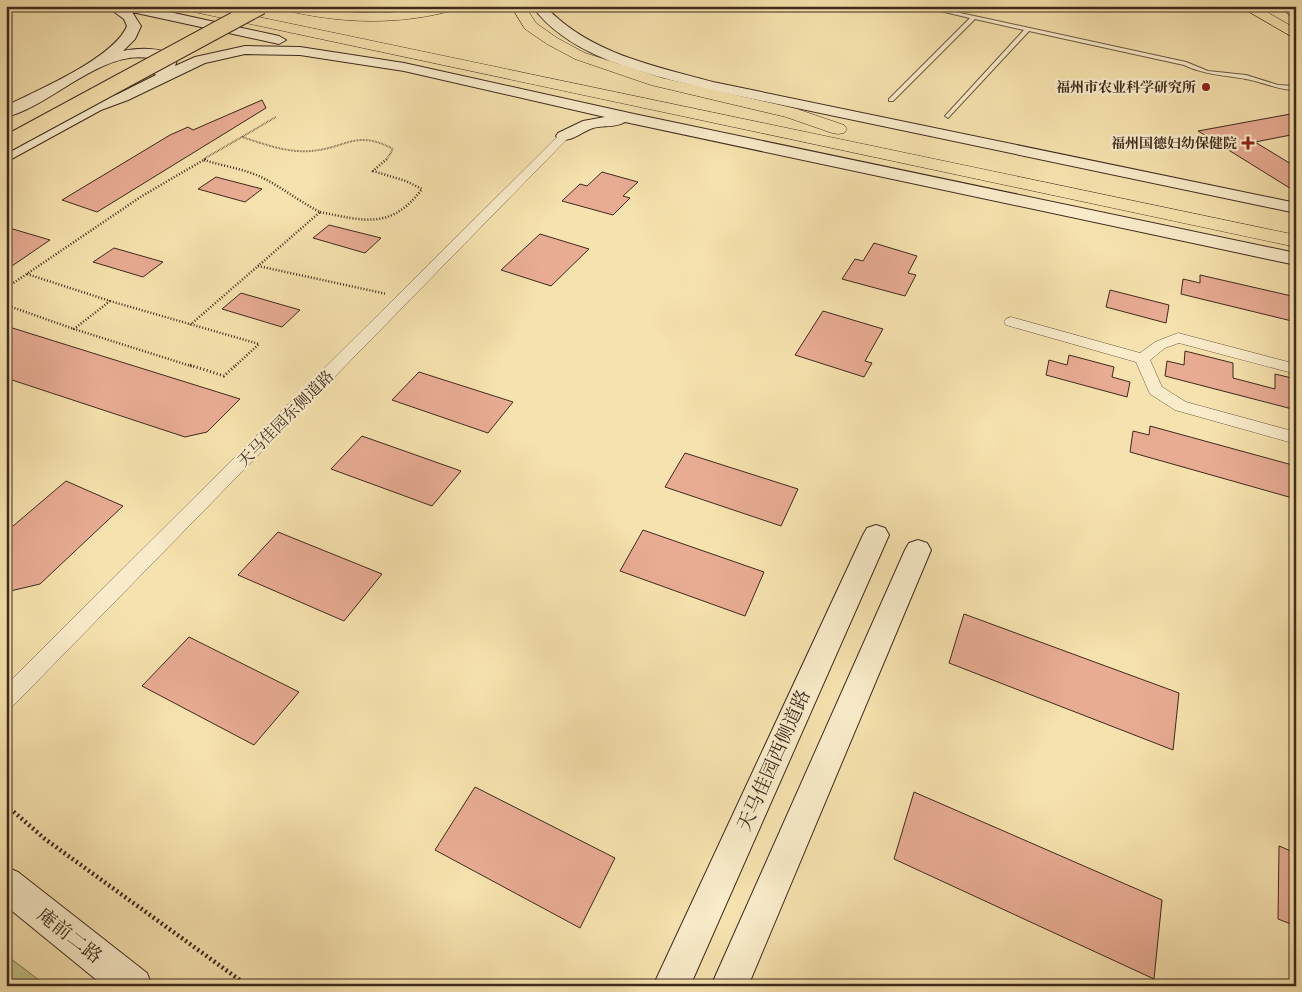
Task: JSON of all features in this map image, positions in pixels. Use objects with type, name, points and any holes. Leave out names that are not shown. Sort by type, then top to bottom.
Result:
[{"type":"highway","points":[[185,6],[785,121],[838,129],[1296,226]]},
{"type":"highway","points":[[6,131],[241,6]]},
{"type":"highway","points":[[6,123],[122,62],[241,6],[785,121],[1222,226]]},
{"type":"highway","points":[[6,144],[261,6]]},
{"type":"highway","points":[[285,6],[332,15],[381,18],[423,15],[453,6]]},
{"type":"highway","points":[[518,6],[530,26],[552,42],[580,56],[785,121]]},
{"type":"highway","points":[[1246,6],[1296,35]]},
{"type":"highway","points":[[1284,6],[1296,13]]},
{"type":"highway","points":[[532,96],[1296,241]]},
{"type":"main road","points":[[97,64],[122,44],[133,31],[134,24],[132,19],[112,6]]},
{"type":"main road","points":[[123,6],[532,96],[560,111],[565,126],[564,136]]},
{"type":"main road","points":[[538,6],[556,26],[590,46],[641,66],[736,91]]},
{"type":"main road","points":[[96,108],[123,97],[189,64],[245,50],[300,51],[404,67]]},
{"type":"main road","points":[[6,112],[97,64],[138,53],[162,56],[170,60],[166,68],[6,157]]},
{"type":"main road","points":[[621,70],[736,91],[1296,208]]},
{"type":"main road","points":[[564,136],[589,124],[641,117],[766,148],[1296,259]]},
{"type":"main road","name":"天马佳园西侧道路","points":[[671,986],[876,535]]},
{"type":"main road","points":[[729,986],[918,550]]},
{"type":"main road","name":"庵前二路","points":[[6,884],[134,986]]},
{"type":"street","name":"天马佳园东侧道路","points":[[6,699],[564,136]]},
{"type":"street","points":[[1011,322],[1142,360],[1156,390],[1181,406],[1296,438]]},
{"type":"street","points":[[1142,360],[1160,345],[1178,338],[1296,369]]},
{"type":"lane","points":[[921,6],[1186,64],[1212,74],[1245,77],[1296,88]]},
{"type":"lane","points":[[891,100],[973,18]]},
{"type":"lane","points":[[948,116],[1028,29]]},
{"type":"path","points":[[6,288],[142,196],[276,117]]},
{"type":"path","points":[[203,160],[260,177],[282,188],[298,201],[320,212],[379,220],[400,214],[415,201],[422,189],[406,181],[374,172],[393,149],[383,142],[365,138],[348,140],[324,149],[294,151],[242,137]]},
{"type":"path","points":[[190,325],[320,212]]},
{"type":"path","points":[[258,266],[404,298]]},
{"type":"path","points":[[6,305],[224,376],[259,344],[110,301],[27,274]]},
{"type":"path","points":[[74,328],[110,301]]},
{"type":"path","points":[[6,804],[46,839],[248,986]]},
{"type":"shaded area","points":[[6,955],[47,986],[6,986]]},
{"type":"building","points":[[262,100],[266,108],[97,212],[62,200],[170,135],[188,127],[193,130]]},
{"type":"building","points":[[1296,113],[1296,134],[1255,142],[1296,167],[1296,192],[1198,131]]},
{"type":"building","points":[[602,172],[638,182],[623,196],[630,198],[613,215],[562,201],[580,184],[587,186]]},
{"type":"building","points":[[216,177],[262,189],[245,202],[198,189]]},
{"type":"building","points":[[329,225],[381,238],[365,253],[313,238]]},
{"type":"building","points":[[6,227],[50,240],[6,270]]},
{"type":"building","points":[[540,234],[589,249],[551,286],[501,270]]},
{"type":"building","points":[[874,243],[917,256],[908,273],[916,275],[905,296],[842,279],[855,259],[863,261]]},
{"type":"building","points":[[114,248],[163,262],[143,277],[93,262]]},
{"type":"building","points":[[1200,275],[1296,297],[1296,322],[1181,294],[1183,279],[1200,283]]},
{"type":"building","points":[[1110,290],[1169,305],[1166,323],[1106,307]]},
{"type":"building","points":[[241,293],[300,310],[282,327],[222,309]]},
{"type":"building","points":[[823,311],[883,329],[865,361],[872,363],[864,377],[795,355]]},
{"type":"building","points":[[6,326],[240,399],[207,432],[185,437],[6,378]]},
{"type":"building","points":[[1185,351],[1233,363],[1233,378],[1275,389],[1275,374],[1296,379],[1296,410],[1165,376],[1167,361],[1184,365]]},
{"type":"building","points":[[1069,355],[1114,367],[1112,377],[1130,382],[1127,397],[1046,375],[1049,360],[1067,365]]},
{"type":"building","points":[[419,372],[513,402],[488,433],[392,400]]},
{"type":"building","points":[[1150,426],[1296,466],[1296,499],[1130,452],[1133,431],[1149,435]]},
{"type":"building","points":[[362,436],[461,471],[432,506],[331,469]]},
{"type":"building","points":[[685,453],[798,489],[781,526],[665,487]]},
{"type":"building","points":[[66,481],[123,506],[40,584],[6,592],[6,532]]},
{"type":"building","points":[[643,530],[764,572],[745,616],[620,571]]},
{"type":"building","points":[[278,532],[382,574],[344,621],[238,575]]},
{"type":"building","points":[[964,614],[1179,693],[1173,750],[949,663]]},
{"type":"building","points":[[189,637],[299,692],[254,745],[142,686]]},
{"type":"building","points":[[475,787],[615,858],[580,928],[435,850]]},
{"type":"building","points":[[914,792],[1162,900],[1154,979],[894,859]]},
{"type":"building","points":[[1279,846],[1296,853],[1296,926],[1278,919]]},
{"type":"place","name":"福州市农业科学研究所","points":[[1206,87]]},
{"type":"place","name":"福州国德妇幼保健院","points":[[1248,143]]}]
